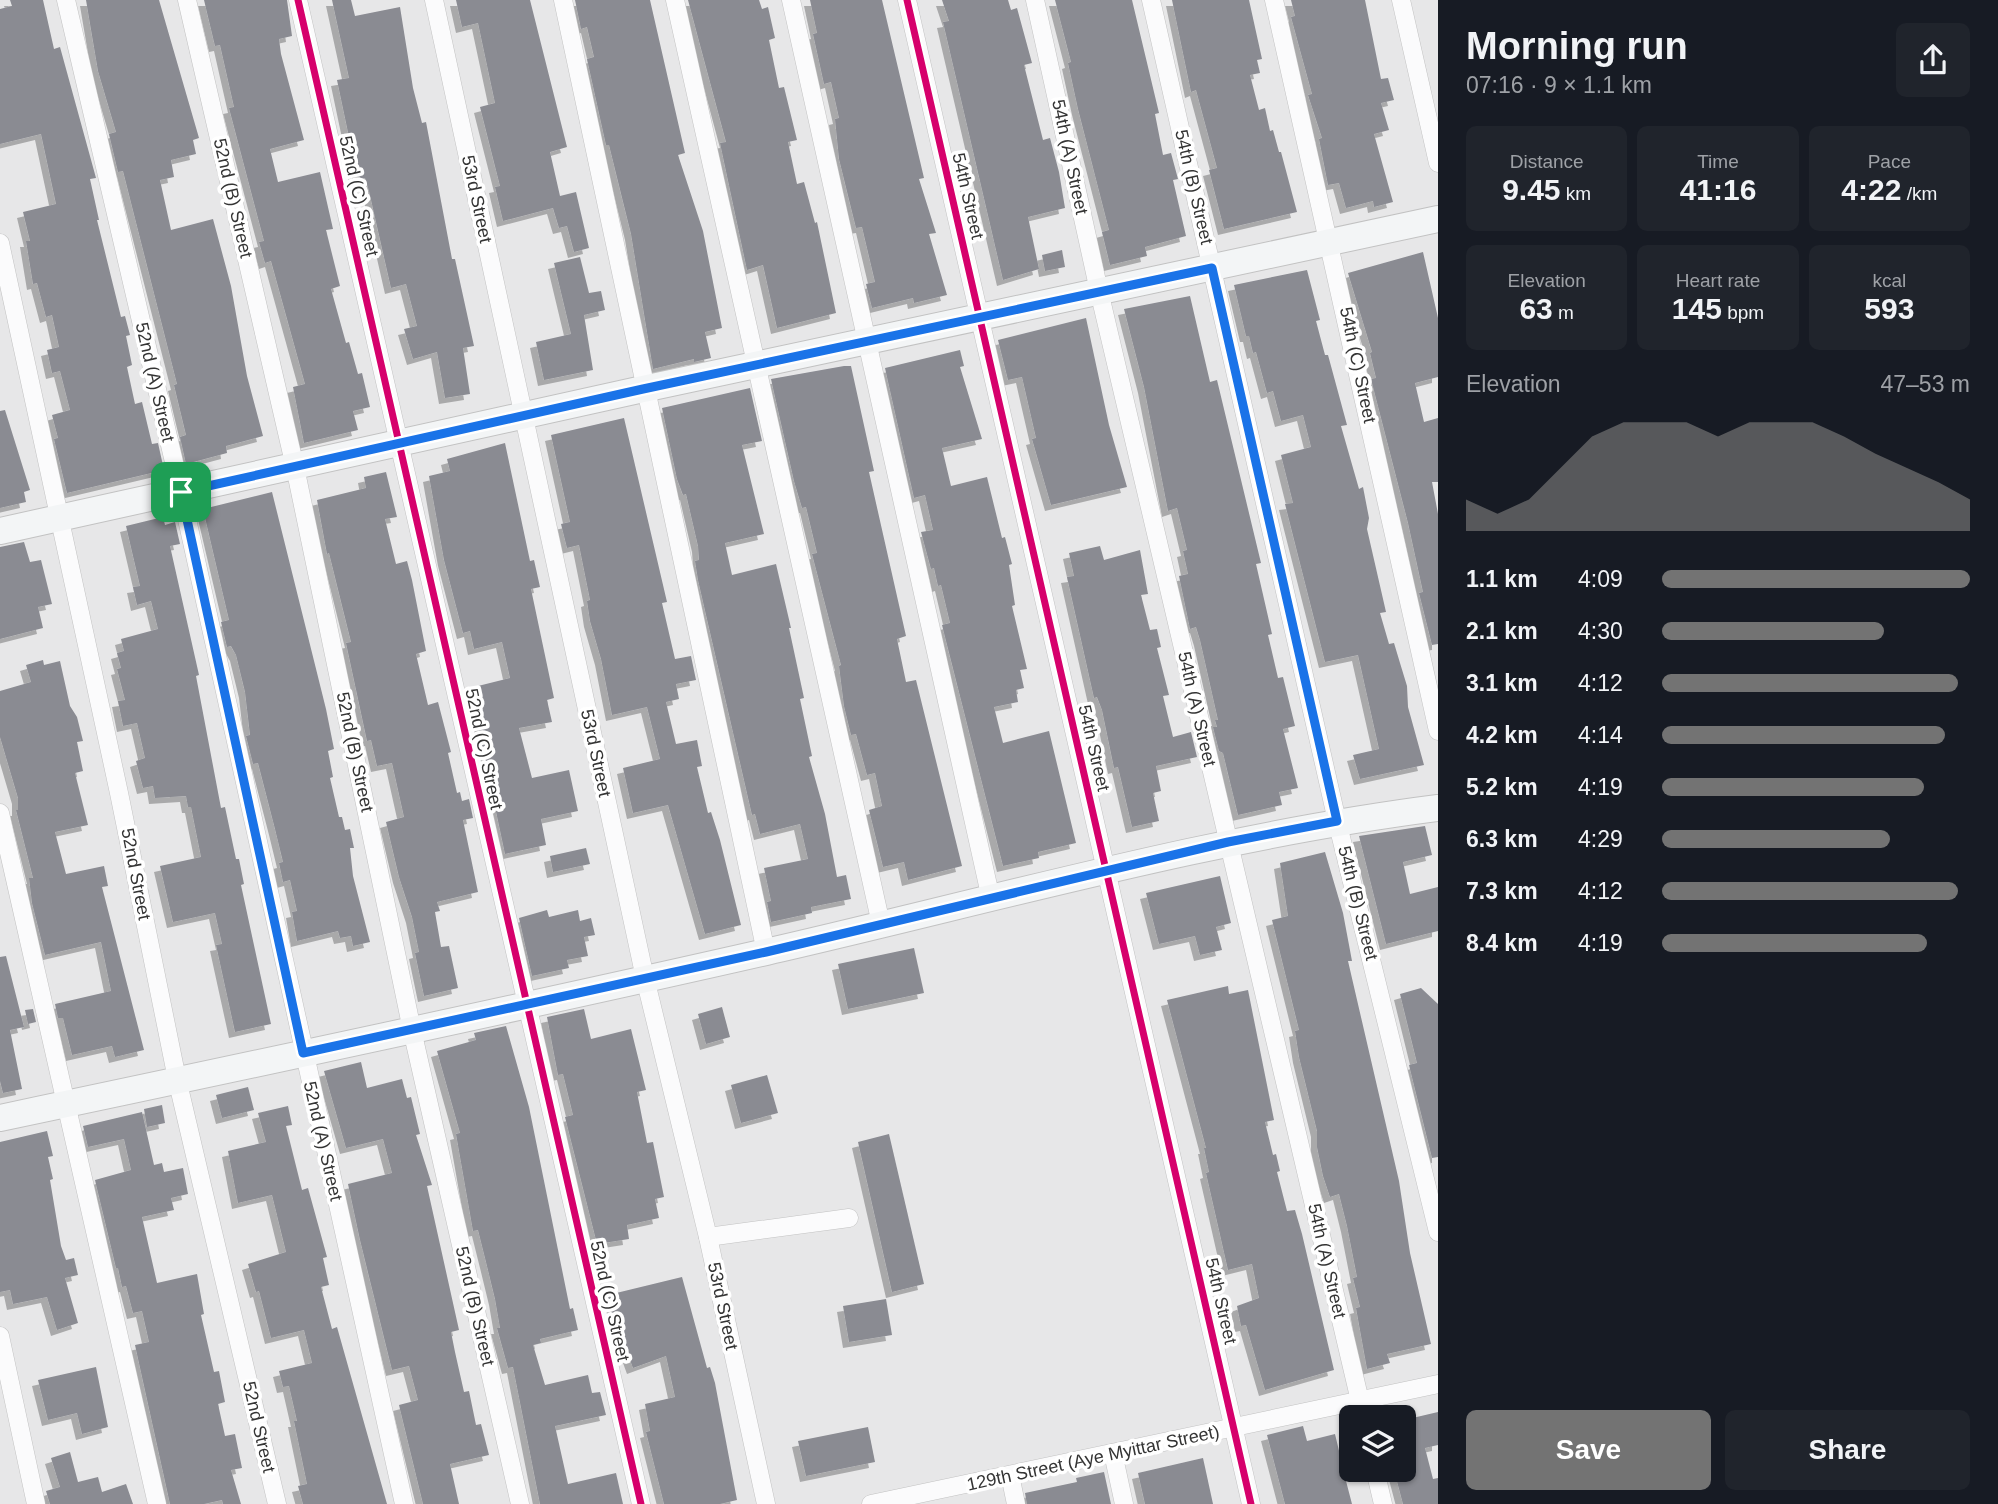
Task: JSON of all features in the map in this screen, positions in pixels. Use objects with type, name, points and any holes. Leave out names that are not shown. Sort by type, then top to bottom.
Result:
[{"type":"street","name":"52nd (A) Street","points":[[66,0],[181,492],[404,1504]]},
{"type":"street","name":"52nd (B) Street","points":[[187,0],[295,467],[412,1030],[520,1504]]},
{"type":"street","name":"52nd (C) Street","points":[[298,0],[401,444],[525,1005],[641,1504]]},
{"type":"street","name":"53rd Street","points":[[434,0],[645,978],[708,1237],[766,1504]]},
{"type":"street","points":[[563,0],[643,389],[766,952]]},
{"type":"street","points":[[675,0],[881,924]]},
{"type":"street","points":[[791,0],[990,899]]},
{"type":"street","name":"54th Street","points":[[907,0],[1251,1504]]},
{"type":"street","name":"54th (A) Street","points":[[1035,0],[1099,291],[1361,1405]]},
{"type":"street","name":"54th (B) Street","points":[[1151,0],[1337,821],[1438,1232]]},
{"type":"street","name":"54th (C) Street","points":[[1275,0],[1438,731]]},
{"type":"street","points":[[1401,0],[1438,163]]},
{"type":"street","points":[[0,531],[758,364],[868,343],[1438,219]]},
{"type":"street","name":"52nd Street","points":[[0,243],[61,518],[177,1079],[277,1504]]},
{"type":"street","points":[[0,1118],[766,952],[1107,873],[1228,842],[1337,821],[1438,808]]},
{"type":"street","points":[[0,813],[157,1504]]},
{"type":"street","points":[[708,1237],[849,1218]]},
{"type":"street","points":[[0,1336],[36,1504]]},
{"type":"street","name":"129th Street (Aye Myittar Street)","points":[[1374,1405],[1438,1384]]},
{"type":"street","name":"129th Street (Aye Myittar Street)","points":[[871,1504],[896,1501],[1234,1429],[1339,1413]]},
{"type":"street","points":[[1113,1453],[1125,1504]]},
{"type":"street","points":[[1010,1475],[1016,1504]]},
{"type":"street","points":[[1378,1482],[1383,1504]]},
{"type":"building","points":[[10,0],[43,0],[54,49],[60,47],[96,178],[90,179],[97,220],[121,317],[125,316],[130,335],[126,336],[132,365],[127,367],[135,404],[142,402],[152,444],[158,443],[164,470],[67,493],[54,439],[58,438],[52,415],[70,410],[60,371],[52,373],[47,350],[59,347],[52,315],[46,317],[37,283],[33,284],[26,241],[30,241],[23,212],[56,204],[41,134],[0,144],[0,9],[12,6]]},
{"type":"building","points":[[86,0],[159,0],[199,138],[193,140],[196,154],[171,160],[174,177],[160,180],[171,230],[213,219],[231,286],[247,376],[263,436],[226,446],[227,453],[186,464],[180,437],[186,435],[174,385],[177,384],[123,171],[118,172],[109,134],[116,132],[98,71]]},
{"type":"building","points":[[204,0],[287,0],[292,36],[279,39],[304,140],[270,149],[278,182],[320,172],[333,229],[326,230],[340,286],[331,289],[346,343],[349,342],[358,374],[362,373],[370,407],[353,411],[358,430],[304,443],[293,387],[305,384],[271,261],[265,263],[259,242],[264,241],[229,108],[234,107],[220,45],[215,46]]},
{"type":"building","points":[[332,0],[351,0],[355,16],[400,7],[413,88],[422,123],[426,122],[452,259],[455,259],[474,346],[463,348],[470,394],[445,398],[437,352],[413,359],[404,329],[417,326],[406,284],[391,288],[369,191],[365,178],[360,179],[349,137],[337,80],[349,78]]},
{"type":"building","points":[[456,0],[530,0],[567,147],[550,152],[560,196],[576,192],[589,248],[574,252],[567,226],[559,228],[553,208],[503,221],[495,187],[500,186],[480,107],[495,103],[478,23],[462,27]]},
{"type":"building","points":[[575,0],[650,0],[685,153],[678,155],[703,231],[722,328],[705,332],[711,358],[694,362],[694,359],[653,369],[631,234],[609,145],[606,145],[587,59],[594,57],[587,27],[581,29]]},
{"type":"building","points":[[688,0],[759,0],[762,9],[768,7],[775,38],[769,40],[779,88],[784,87],[797,140],[788,142],[797,184],[804,182],[815,223],[817,222],[836,313],[777,328],[763,265],[747,270],[720,143],[726,142]]},
{"type":"building","points":[[810,0],[882,0],[924,178],[919,179],[936,233],[929,234],[947,295],[914,303],[913,298],[872,308],[866,284],[875,282],[862,227],[856,228],[839,159],[835,119],[839,118],[831,82],[824,84],[813,34],[817,33]]},
{"type":"building","points":[[942,0],[1008,0],[1011,10],[1017,8],[1032,63],[1024,65],[1043,140],[1050,138],[1059,172],[1065,208],[1028,217],[1039,269],[1003,280],[943,22],[949,21]]},
{"type":"building","points":[[1055,0],[1132,0],[1159,113],[1155,114],[1163,155],[1171,153],[1178,179],[1173,180],[1186,236],[1145,247],[1147,256],[1110,265],[1102,232],[1109,230],[1078,109],[1068,63],[1071,62]]},
{"type":"building","points":[[1172,0],[1249,0],[1262,59],[1257,60],[1260,73],[1250,75],[1259,110],[1265,108],[1270,131],[1273,130],[1281,152],[1297,212],[1224,229],[1209,170],[1217,168],[1196,90],[1191,92]]},
{"type":"building","points":[[1291,0],[1365,0],[1381,79],[1388,78],[1394,100],[1381,103],[1389,130],[1374,134],[1393,202],[1374,207],[1373,201],[1346,208],[1339,183],[1328,185],[1319,139],[1322,138],[1308,95],[1312,94],[1291,17],[1295,16]]},
{"type":"building","points":[[1062,250],[1065,267],[1045,271],[1042,255]]},
{"type":"building","points":[[1423,252],[1438,318],[1438,377],[1415,383],[1424,422],[1438,418],[1438,482],[1432,482],[1438,514],[1438,644],[1432,645],[1419,593],[1423,592],[1408,523],[1371,379],[1376,378],[1370,353],[1372,352],[1348,273]]},
{"type":"building","points":[[580,257],[589,293],[601,291],[605,310],[584,315],[593,370],[544,380],[536,342],[571,334],[554,263]]},
{"type":"building","points":[[1307,270],[1320,320],[1316,321],[1347,425],[1341,426],[1359,489],[1363,487],[1369,518],[1367,529],[1386,612],[1380,613],[1389,644],[1394,643],[1407,686],[1408,707],[1424,765],[1360,779],[1353,755],[1379,749],[1358,655],[1325,662],[1285,504],[1293,503],[1281,455],[1311,447],[1303,415],[1281,421],[1273,391],[1267,393],[1256,352],[1253,353],[1249,336],[1246,336],[1234,285]]},
{"type":"building","points":[[1190,296],[1210,382],[1217,380],[1261,563],[1256,564],[1272,634],[1268,635],[1278,678],[1283,677],[1295,726],[1283,729],[1298,788],[1279,792],[1282,805],[1238,815],[1223,753],[1219,751],[1213,727],[1217,727],[1215,720],[1218,720],[1200,640],[1196,627],[1190,629],[1179,576],[1188,574],[1183,551],[1187,550],[1177,508],[1168,511],[1144,387],[1124,309]]},
{"type":"building","points":[[1086,318],[1109,425],[1127,487],[1051,505],[1032,439],[1036,438],[1022,377],[1008,380],[998,340]]},
{"type":"building","points":[[960,350],[964,366],[960,367],[982,439],[942,448],[951,486],[987,477],[1002,538],[1005,537],[1012,564],[1009,565],[1015,605],[1012,606],[1027,669],[1020,670],[1024,688],[1016,690],[1018,702],[994,707],[1003,743],[1049,731],[1076,843],[1038,852],[1039,858],[1003,866],[942,625],[950,623],[941,585],[938,586],[934,568],[931,569],[921,532],[933,530],[925,495],[914,498],[885,368]]},
{"type":"building","points":[[851,366],[874,471],[869,472],[906,636],[897,639],[906,682],[916,680],[962,866],[908,880],[904,862],[883,867],[869,810],[882,806],[875,773],[867,775],[856,734],[851,735],[844,706],[841,665],[812,554],[817,553],[806,507],[802,508],[794,481],[771,379]]},
{"type":"building","points":[[750,388],[762,441],[742,445],[764,534],[725,543],[732,575],[776,564],[804,698],[800,699],[812,756],[809,757],[825,814],[837,877],[846,875],[851,899],[811,907],[812,913],[771,922],[767,902],[771,901],[764,868],[808,859],[800,824],[760,834],[755,814],[752,815],[698,580],[695,561],[699,560],[698,546],[686,494],[683,495],[677,479],[662,408]]},
{"type":"building","points":[[5,410],[30,490],[24,492],[26,502],[0,508],[0,411]]},
{"type":"building","points":[[624,418],[667,602],[662,603],[675,659],[691,656],[696,680],[676,684],[679,699],[666,702],[676,744],[697,740],[702,766],[697,767],[708,813],[711,812],[720,840],[741,925],[705,934],[668,805],[633,813],[623,768],[660,759],[647,707],[612,715],[590,621],[587,601],[590,600],[579,545],[567,548],[561,524],[570,522],[551,435]]},
{"type":"building","points":[[505,443],[530,561],[534,560],[540,587],[531,589],[554,698],[547,700],[552,722],[519,728],[532,778],[569,770],[578,811],[541,819],[546,845],[505,854],[470,688],[510,678],[502,642],[474,649],[470,631],[463,633],[444,560],[429,476],[450,471],[447,459]]},
{"type":"building","points":[[386,472],[397,517],[385,519],[396,564],[407,561],[412,580],[426,651],[416,654],[428,705],[438,702],[451,752],[448,753],[457,793],[460,792],[462,801],[469,799],[473,818],[463,820],[478,892],[437,902],[440,911],[435,912],[441,947],[449,946],[458,988],[424,996],[415,953],[419,952],[412,917],[386,822],[404,817],[392,763],[377,766],[371,740],[367,741],[346,643],[351,642],[329,553],[327,554],[317,500],[366,488],[364,477]]},
{"type":"building","points":[[272,492],[326,709],[334,749],[328,751],[333,777],[330,778],[339,817],[342,817],[345,830],[350,829],[354,848],[350,848],[353,876],[370,942],[353,946],[351,936],[340,938],[338,931],[297,941],[292,912],[297,911],[290,880],[283,882],[279,863],[283,862],[275,829],[258,763],[253,764],[246,736],[250,735],[245,692],[236,655],[231,646],[227,647],[221,622],[229,620],[203,509]]},
{"type":"building","points":[[163,517],[165,525],[175,522],[180,544],[170,546],[199,675],[196,676],[221,808],[225,807],[236,859],[239,859],[244,884],[241,885],[271,1024],[235,1032],[216,945],[222,944],[215,913],[173,922],[160,866],[201,857],[191,807],[188,807],[186,796],[155,798],[153,786],[143,788],[136,761],[145,758],[137,723],[123,726],[118,701],[125,700],[117,669],[121,668],[117,653],[124,651],[121,639],[158,629],[151,601],[137,605],[133,587],[140,586],[126,526]]},
{"type":"building","points":[[24,542],[30,562],[41,560],[52,604],[38,607],[43,628],[0,639],[0,547]]},
{"type":"building","points":[[1100,546],[1104,560],[1140,550],[1148,594],[1141,595],[1150,630],[1157,629],[1161,647],[1157,648],[1169,695],[1163,696],[1173,737],[1191,732],[1197,757],[1156,766],[1161,791],[1153,793],[1159,821],[1132,827],[1118,767],[1114,768],[1102,710],[1097,697],[1094,698],[1067,577],[1074,576],[1069,553]]},
{"type":"building","points":[[43,660],[44,665],[60,661],[70,706],[77,717],[83,741],[77,742],[83,771],[75,773],[88,825],[55,832],[66,874],[104,866],[108,886],[102,887],[144,1050],[115,1057],[112,1046],[72,1055],[63,1018],[58,1018],[55,1004],[111,991],[101,942],[45,955],[32,903],[29,878],[33,878],[16,810],[18,798],[0,737],[0,691],[31,682],[26,665]]},
{"type":"building","points":[[1425,826],[1432,855],[1403,862],[1410,894],[1438,887],[1438,931],[1386,944],[1359,836]]},
{"type":"building","points":[[586,848],[590,864],[553,872],[550,856]]},
{"type":"building","points":[[1325,852],[1343,913],[1352,961],[1348,961],[1399,1181],[1410,1253],[1431,1344],[1387,1354],[1390,1363],[1367,1369],[1356,1308],[1360,1307],[1353,1278],[1357,1277],[1347,1226],[1339,1194],[1330,1197],[1323,1176],[1317,1147],[1317,1131],[1299,1057],[1295,1031],[1299,1030],[1272,920],[1288,916],[1280,863]]},
{"type":"building","points":[[1220,876],[1231,923],[1216,927],[1222,950],[1200,955],[1195,936],[1159,944],[1146,893]]},
{"type":"building","points":[[547,910],[549,917],[578,910],[580,921],[591,918],[595,935],[584,937],[588,956],[567,960],[569,968],[532,976],[519,918]]},
{"type":"building","points":[[914,948],[924,993],[848,1009],[838,964]]},
{"type":"building","points":[[6,956],[24,1027],[10,1030],[22,1089],[3,1093],[0,1081],[0,957]]},
{"type":"building","points":[[1228,986],[1229,994],[1248,990],[1274,1120],[1265,1122],[1273,1155],[1276,1154],[1280,1171],[1277,1172],[1287,1211],[1295,1210],[1302,1234],[1334,1370],[1265,1390],[1246,1325],[1241,1326],[1237,1306],[1259,1298],[1252,1264],[1228,1270],[1206,1173],[1209,1172],[1206,1148],[1167,1000]]},
{"type":"building","points":[[1421,988],[1438,1004],[1438,1157],[1432,1158],[1409,1065],[1417,1063],[1400,994]]},
{"type":"building","points":[[722,1007],[730,1037],[706,1044],[698,1014]]},
{"type":"building","points":[[33,1009],[36,1022],[28,1024],[25,1010]]},
{"type":"building","points":[[584,1009],[591,1039],[631,1029],[646,1090],[637,1092],[647,1143],[653,1142],[664,1197],[655,1199],[659,1218],[627,1225],[629,1239],[597,1244],[565,1117],[573,1115],[563,1074],[558,1075],[547,1017]]},
{"type":"building","points":[[506,1026],[529,1107],[570,1309],[573,1308],[578,1330],[540,1339],[541,1343],[533,1345],[545,1385],[588,1375],[592,1393],[600,1392],[606,1415],[555,1426],[568,1484],[616,1473],[623,1504],[540,1504],[513,1367],[508,1368],[497,1328],[500,1328],[495,1299],[478,1230],[473,1231],[456,1134],[460,1133],[437,1051],[476,1040],[474,1033]]},
{"type":"building","points":[[361,1062],[367,1088],[402,1079],[407,1098],[411,1097],[420,1134],[416,1135],[432,1185],[427,1186],[459,1330],[451,1332],[455,1352],[464,1392],[469,1391],[476,1425],[481,1424],[489,1455],[450,1464],[459,1504],[423,1504],[399,1405],[418,1400],[409,1366],[392,1370],[360,1240],[348,1184],[392,1173],[383,1139],[346,1148],[324,1071]]},
{"type":"building","points":[[767,1075],[778,1113],[741,1123],[731,1085]]},
{"type":"building","points":[[248,1087],[254,1110],[222,1118],[216,1095]]},
{"type":"building","points":[[162,1105],[165,1123],[147,1127],[144,1109]]},
{"type":"building","points":[[288,1106],[292,1125],[286,1126],[302,1190],[308,1188],[327,1257],[323,1258],[329,1285],[321,1287],[332,1329],[337,1327],[387,1504],[303,1504],[298,1486],[307,1484],[294,1421],[297,1421],[289,1386],[283,1387],[279,1371],[312,1363],[304,1330],[271,1338],[259,1291],[256,1292],[248,1264],[286,1252],[272,1195],[238,1203],[228,1151],[266,1142],[258,1113]]},
{"type":"building","points":[[142,1112],[154,1165],[162,1163],[164,1172],[183,1168],[188,1194],[171,1198],[174,1210],[142,1217],[157,1283],[197,1274],[204,1314],[201,1315],[214,1372],[219,1371],[225,1402],[218,1404],[225,1436],[235,1434],[242,1468],[231,1470],[241,1504],[223,1504],[222,1500],[204,1504],[170,1504],[135,1345],[149,1342],[142,1311],[133,1313],[126,1286],[122,1287],[95,1180],[131,1170],[124,1139],[88,1147],[83,1126]]},
{"type":"building","points":[[47,1131],[53,1156],[48,1157],[53,1179],[50,1180],[61,1246],[66,1260],[74,1258],[78,1275],[65,1278],[78,1323],[57,1330],[47,1297],[13,1304],[10,1290],[0,1292],[0,1142]]},
{"type":"building","points":[[889,1134],[924,1284],[892,1292],[858,1142]]},
{"type":"building","points":[[682,1277],[707,1368],[710,1367],[715,1383],[737,1500],[720,1504],[664,1504],[646,1432],[650,1431],[645,1404],[675,1397],[666,1356],[633,1368],[625,1346],[620,1347],[610,1310],[608,1295]]},
{"type":"building","points":[[886,1299],[892,1335],[849,1342],[843,1306]]},
{"type":"building","points":[[96,1367],[108,1427],[82,1434],[77,1413],[48,1420],[38,1380]]},
{"type":"building","points":[[1438,1412],[1438,1445],[1425,1448],[1433,1479],[1438,1478],[1438,1504],[1403,1504],[1397,1482],[1416,1482],[1416,1417]]},
{"type":"building","points":[[1303,1426],[1307,1441],[1335,1434],[1339,1451],[1339,1482],[1346,1482],[1352,1504],[1285,1504],[1267,1435]]},
{"type":"building","points":[[868,1427],[875,1462],[806,1476],[798,1441]]},
{"type":"building","points":[[70,1452],[78,1482],[98,1477],[102,1492],[126,1484],[133,1504],[50,1504],[46,1491],[60,1487],[51,1458]]},
{"type":"building","points":[[1203,1458],[1213,1504],[1145,1504],[1138,1473]]},
{"type":"building","points":[[1104,1472],[1111,1504],[1027,1504],[1025,1493],[1077,1482],[1076,1478]]},
{"type":"cycle path","points":[[298,0],[641,1504]]},
{"type":"cycle path","points":[[907,0],[1251,1504]]},
{"type":"route","points":[[1212,268],[1337,821],[1228,842],[1107,873],[766,952],[303,1053],[181,492],[758,364],[868,343],[1212,268]]}]
